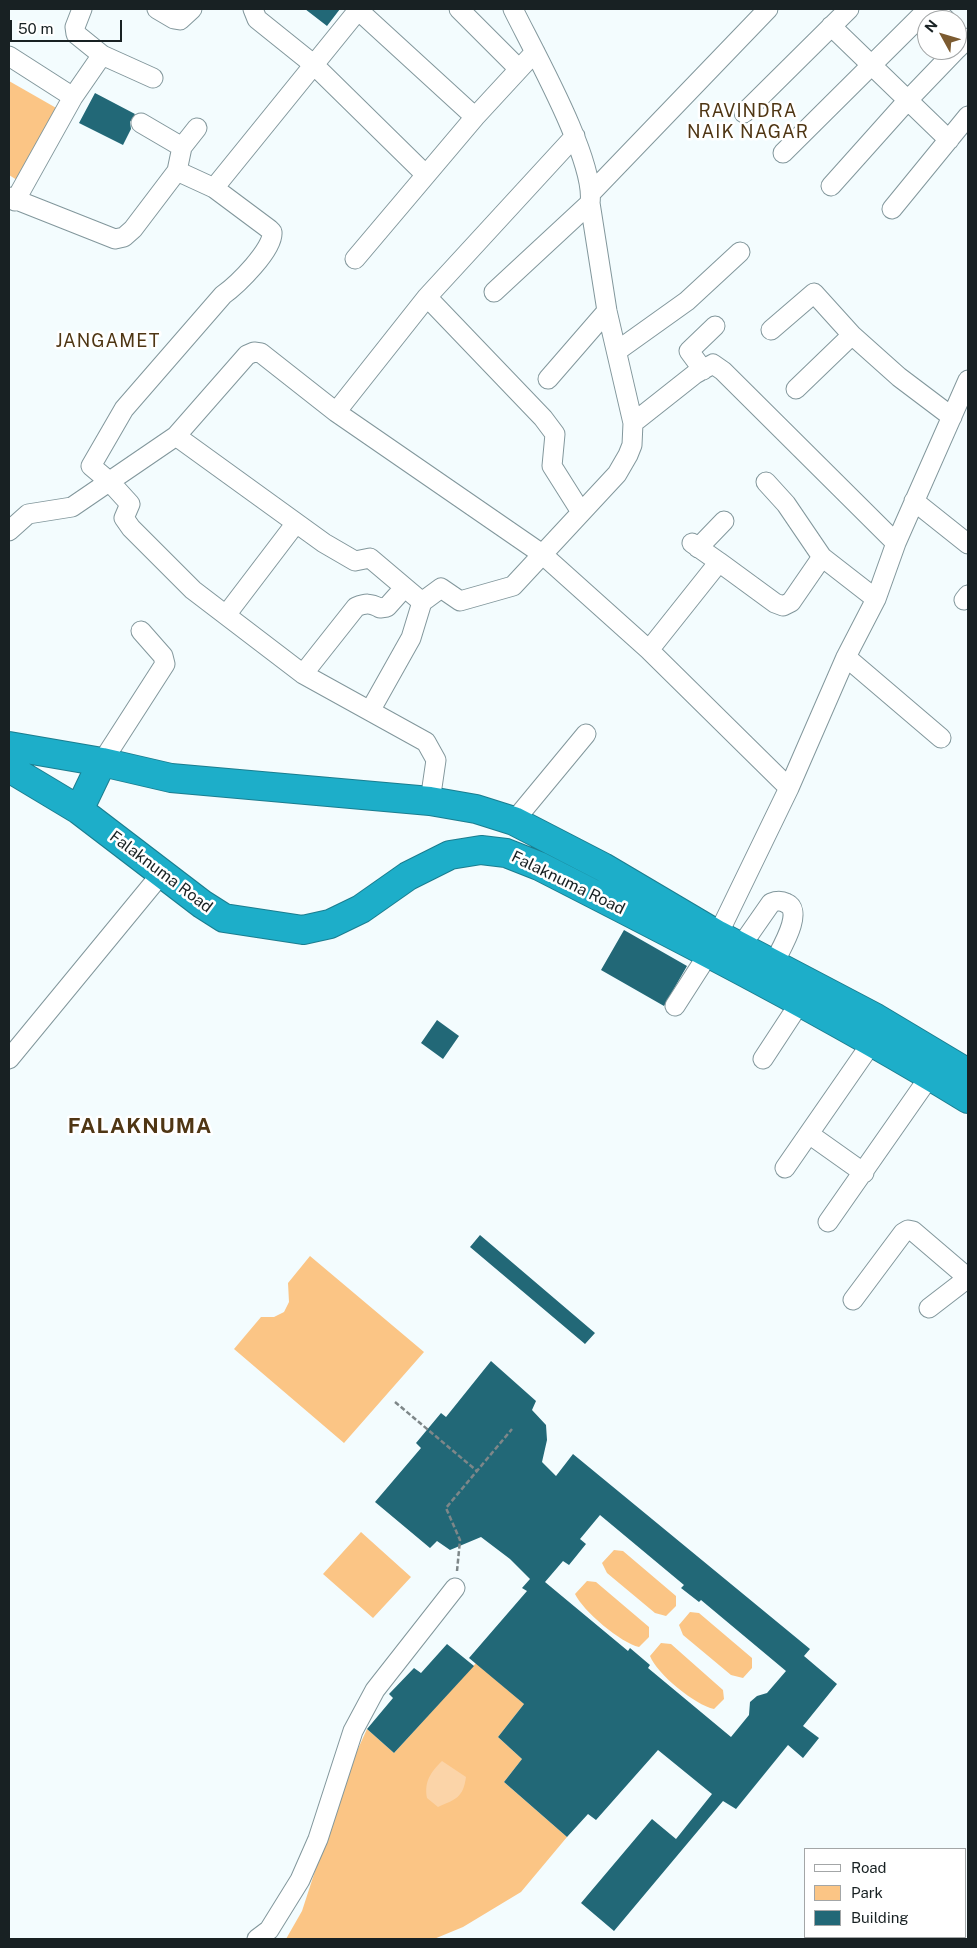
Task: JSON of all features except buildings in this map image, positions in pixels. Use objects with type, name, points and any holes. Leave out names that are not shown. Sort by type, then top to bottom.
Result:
[{"type":"highway","name":"Falaknuma Road","points":[[9,746],[102,762],[171,778],[430,801],[476,809],[514,821],[603,867],[722,945],[801,1001],[874,1041],[968,1099]]},
{"type":"highway","points":[[79,810],[102,762]]},
{"type":"highway","name":"Falaknuma Road","points":[[9,768],[79,810],[224,918],[303,930],[330,924],[361,909],[408,876],[450,855],[480,850],[506,853],[722,945],[774,963],[876,1018],[968,1073]]},
{"type":"street","points":[[82,9],[75,27],[76,34],[102,55],[153,78]]},
{"type":"street","points":[[156,9],[174,19],[180,20],[192,9]]},
{"type":"street","points":[[253,9],[257,19],[313,64],[426,174]]},
{"type":"street","points":[[214,188],[358,9],[475,117]]},
{"type":"street","points":[[459,9],[519,69]]},
{"type":"street","points":[[370,712],[411,638],[422,602],[441,588],[460,601],[513,586],[617,474],[632,445],[633,423],[606,312],[591,197],[575,136],[513,9]]},
{"type":"street","points":[[494,292],[591,197],[768,9]]},
{"type":"street","points":[[744,113],[849,9]]},
{"type":"street","points":[[783,152],[928,9]]},
{"type":"street","points":[[832,26],[949,140]]},
{"type":"street","points":[[355,259],[475,117],[535,52]]},
{"type":"street","points":[[102,55],[73,97],[12,199],[115,239],[124,237],[133,229],[177,171],[182,147],[197,128]]},
{"type":"street","points":[[9,56],[73,97]]},
{"type":"street","points":[[832,186],[945,60]]},
{"type":"street","points":[[892,209],[968,116]]},
{"type":"street","points":[[141,123],[182,147]]},
{"type":"street","points":[[336,412],[427,297],[575,136]]},
{"type":"street","points":[[177,171],[214,188],[269,229],[273,238],[238,285],[224,295],[124,409],[91,466],[110,482],[130,504],[124,518],[131,528],[194,590],[303,674],[426,742],[434,753],[436,760],[430,801]]},
{"type":"street","points":[[617,351],[687,301],[740,252]]},
{"type":"street","points":[[771,330],[814,293],[852,336],[899,377],[952,417]]},
{"type":"street","points":[[427,297],[543,418],[555,434],[552,466],[581,512]]},
{"type":"street","points":[[548,379],[606,312]]},
{"type":"street","points":[[703,370],[689,351],[715,326]]},
{"type":"street","points":[[796,389],[852,336]]},
{"type":"street","points":[[9,531],[28,514],[72,507],[110,482],[176,436],[247,356],[254,352],[267,356],[336,412],[542,554],[649,650],[789,788]]},
{"type":"street","points":[[633,423],[713,364],[723,371],[896,543]]},
{"type":"street","points":[[722,945],[846,657],[876,598],[896,543],[968,380]]},
{"type":"street","points":[[176,436],[296,523],[355,561],[370,558],[422,602]]},
{"type":"street","points":[[766,482],[786,504],[822,557],[876,598]]},
{"type":"street","points":[[914,501],[968,544]]},
{"type":"street","points":[[724,521],[695,545],[775,603],[783,606],[791,602],[822,557]]},
{"type":"street","points":[[226,615],[296,523]]},
{"type":"street","points":[[649,650],[719,562]]},
{"type":"street","points":[[303,674],[356,607],[365,603],[372,603],[380,608],[387,607],[404,588]]},
{"type":"street","points":[[102,762],[165,664],[163,656],[141,631]]},
{"type":"street","points":[[846,657],[940,738]]},
{"type":"street","points":[[514,821],[586,734]]},
{"type":"street","points":[[9,1059],[162,873]]},
{"type":"street","points":[[675,1006],[722,945],[776,900],[789,904],[793,910],[794,918],[774,963]]},
{"type":"street","points":[[763,1059],[801,1001]]},
{"type":"street","points":[[785,1168],[874,1041]]},
{"type":"street","points":[[828,1222],[930,1076]]},
{"type":"street","points":[[809,1134],[864,1173]]},
{"type":"street","points":[[853,1300],[903,1234],[908,1230],[913,1230],[968,1278],[929,1308]]},
{"type":"street","points":[[257,1939],[269,1930],[300,1880],[318,1840],[353,1732],[375,1690],[455,1588]]},
{"type":"path","points":[[395,1402],[477,1471]]},
{"type":"path","points":[[455,1588],[460,1540],[446,1508],[512,1429]]},
{"type":"green space","points":[[9,81],[58,109],[17,180],[9,175]]},
{"type":"green space","points":[[310,1256],[424,1352],[344,1443],[234,1349],[261,1317],[274,1317],[284,1312],[289,1302],[288,1283]]},
{"type":"green space","points":[[361,1532],[411,1577],[373,1618],[323,1574]]},
{"type":"green space","points":[[614,1550],[623,1551],[676,1596],[676,1606],[666,1616],[655,1613],[607,1573],[602,1563]]},
{"type":"green space","points":[[587,1581],[596,1582],[649,1627],[649,1637],[639,1647],[613,1633],[579,1601],[575,1594]]},
{"type":"green space","points":[[690,1612],[699,1613],[752,1658],[752,1668],[743,1678],[731,1675],[683,1635],[679,1625]]},
{"type":"green space","points":[[661,1643],[671,1644],[723,1690],[724,1699],[714,1709],[697,1702],[687,1695],[660,1671],[650,1656]]},
{"type":"green space","points":[[476,1663],[524,1704],[498,1737],[522,1759],[504,1782],[567,1837],[521,1892],[463,1927],[434,1939],[286,1939],[302,1911],[347,1773],[367,1729],[394,1753]]},
{"type":"shaded area","points":[[442,1761],[466,1777],[461,1794],[450,1802],[438,1807],[427,1798],[426,1792],[432,1773]]},
{"type":"district","name":"RAVINDRA NAIK NAGAR","points":[[748,121]]},
{"type":"district","name":"JANGAMET","points":[[108,341]]},
{"type":"district","name":"FALAKNUMA","points":[[140,1127]]}]
